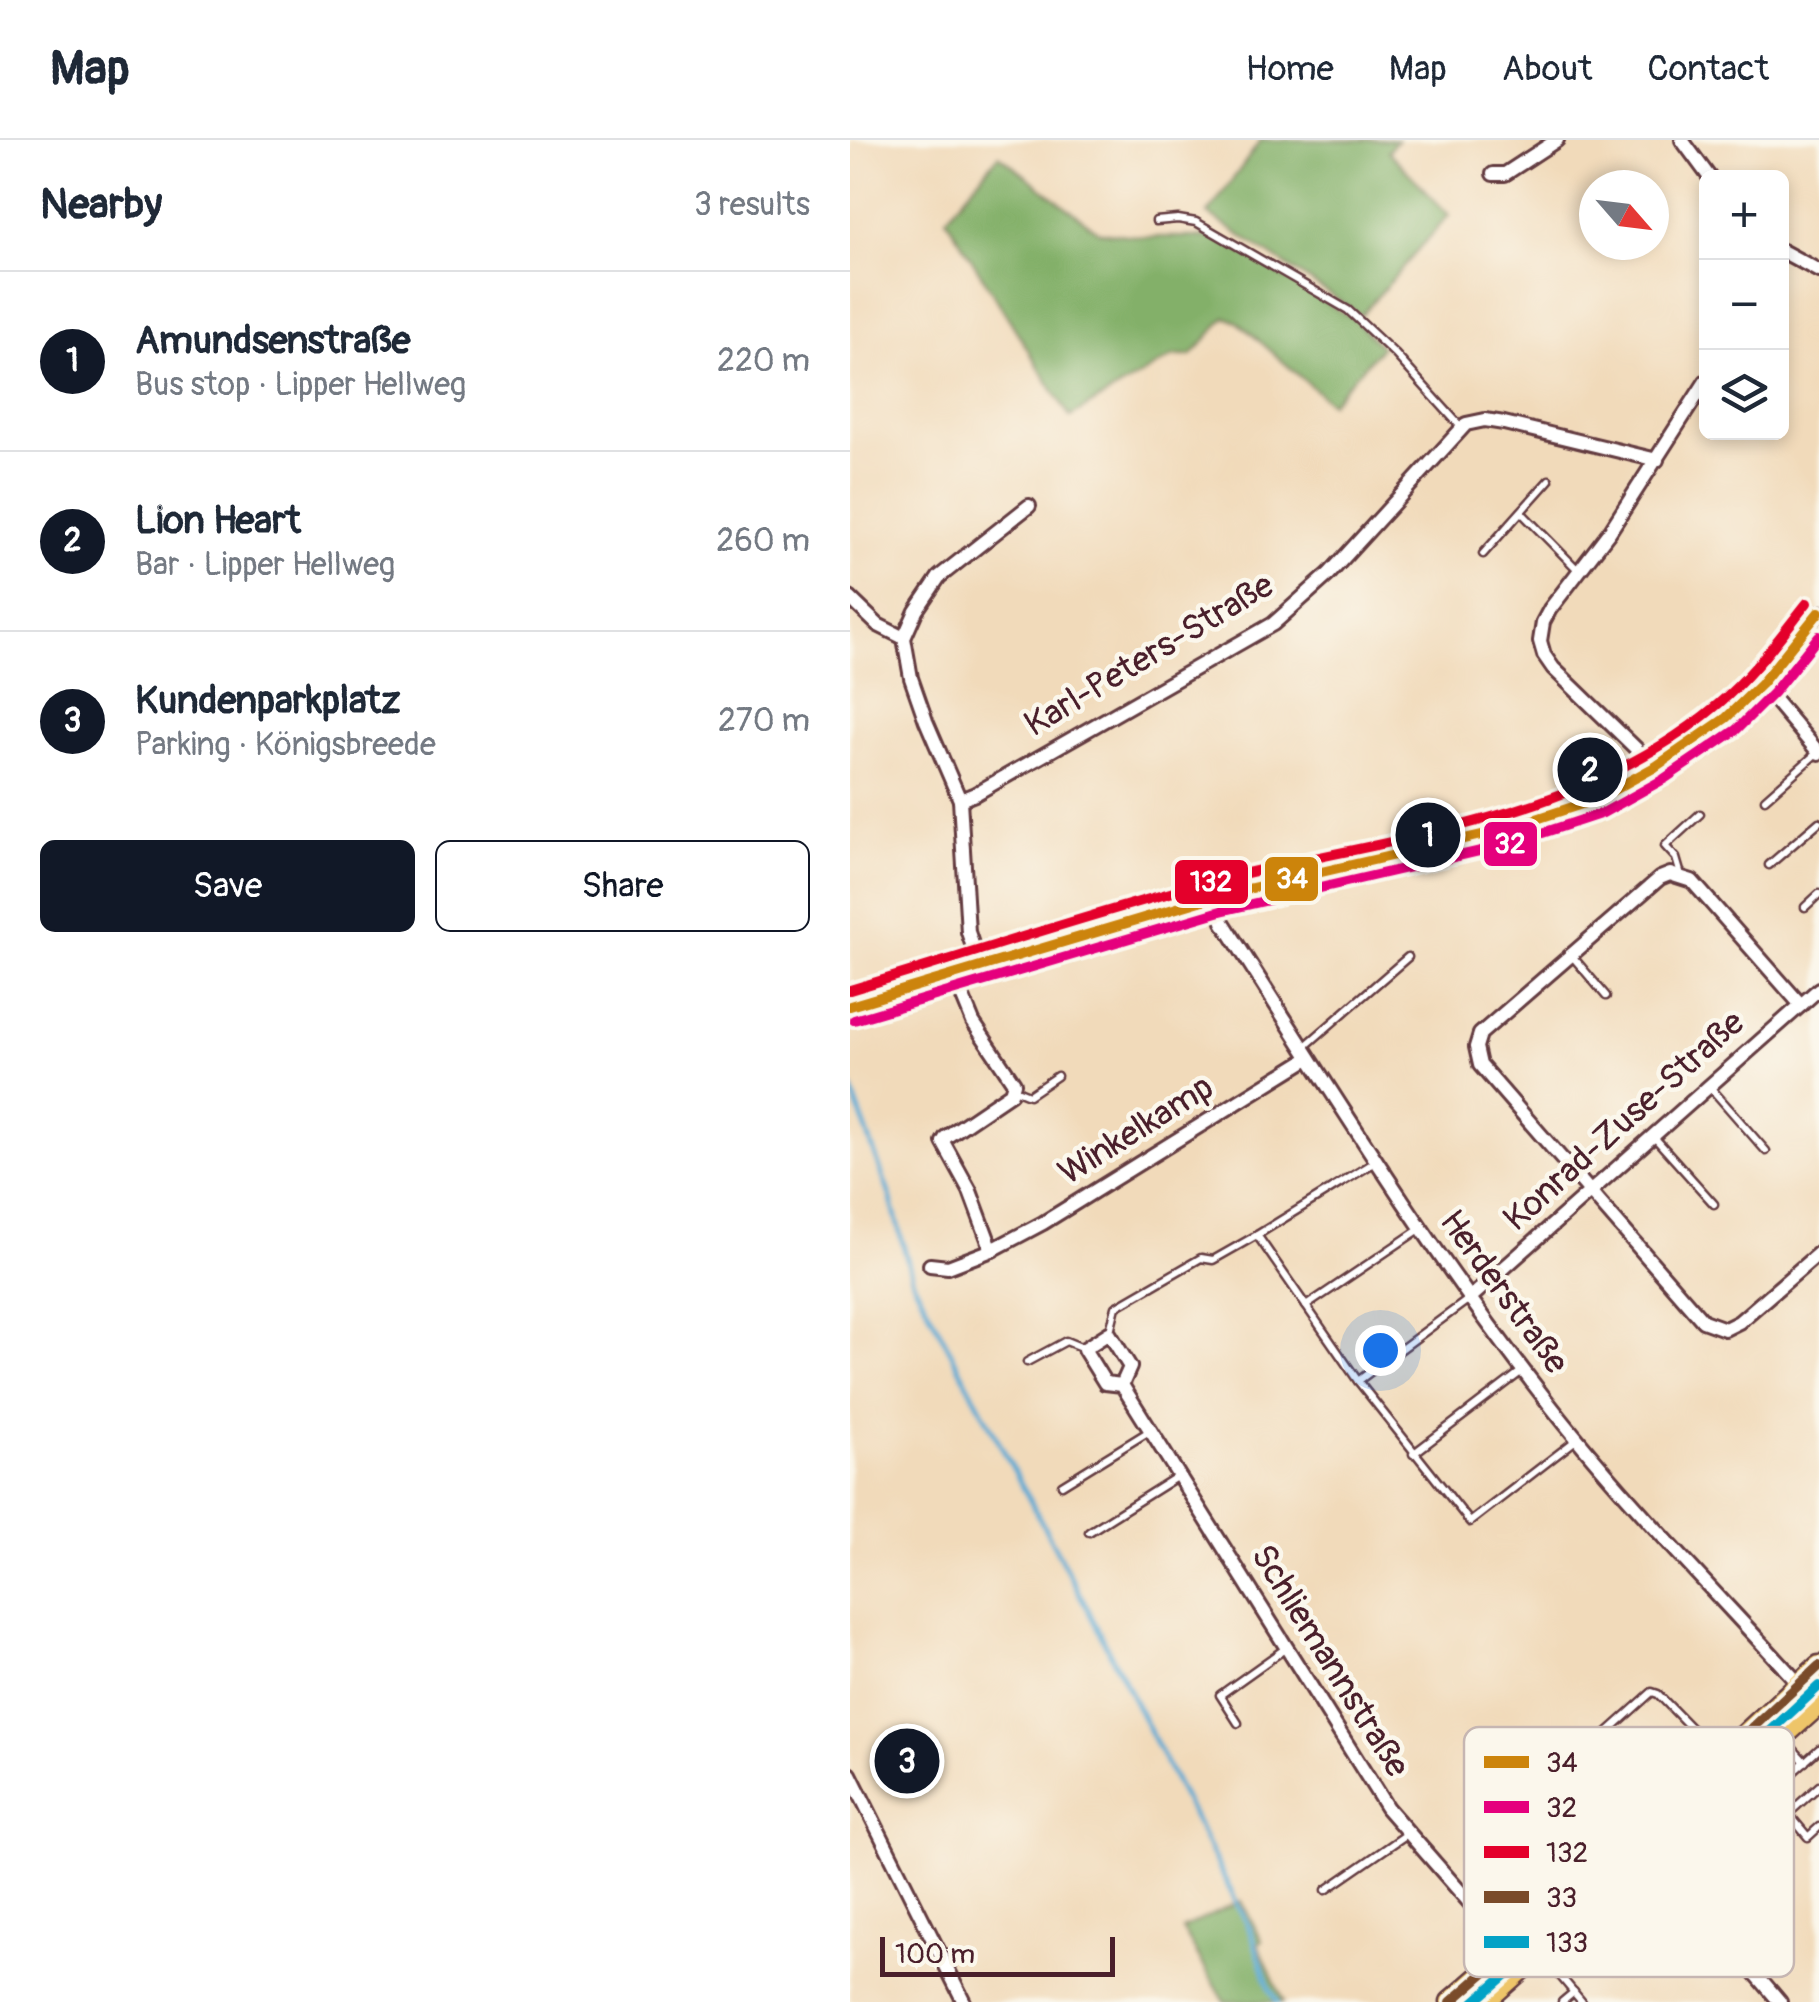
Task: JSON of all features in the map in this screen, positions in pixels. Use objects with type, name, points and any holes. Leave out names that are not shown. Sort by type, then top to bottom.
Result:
[{"type":"main road","points":[[1752,1727],[1819,1666]]},
{"type":"main road","points":[[1794,1736],[1818,1705],[1799,1684]]},
{"type":"main road","points":[[1451,2002],[1480,1977]]},
{"type":"main road","points":[[1484,2002],[1512,1977]]},
{"type":"street","points":[[1494,174],[1505,174],[1557,140]]},
{"type":"street","points":[[1682,140],[1704,170]]},
{"type":"street","points":[[1789,254],[1819,271]]},
{"type":"street","points":[[1655,767],[1553,668],[1540,641],[1543,622],[1610,531],[1699,392]]},
{"type":"street","points":[[1461,427],[1474,420],[1496,421],[1657,460]]},
{"type":"street","name":"Karl-Peters-Straße","points":[[960,800],[1273,624],[1329,574],[1461,427]]},
{"type":"street","points":[[979,965],[968,932],[960,800],[921,706],[904,638],[926,592],[948,567],[1029,506]]},
{"type":"street","points":[[850,598],[878,625],[904,638]]},
{"type":"street","points":[[850,1006],[1217,896],[1541,820],[1597,798],[1655,767],[1726,718],[1761,684],[1819,612]]},
{"type":"street","points":[[1761,684],[1819,752]]},
{"type":"street","points":[[1801,1005],[1692,881],[1670,874],[1660,878],[1480,1034],[1476,1056],[1703,1320],[1715,1327],[1725,1328],[1739,1322],[1819,1253]]},
{"type":"street","name":"Herderstraße","points":[[1217,896],[1223,922],[1375,1162],[1469,1299],[1577,1439],[1799,1684]]},
{"type":"street","points":[[953,973],[974,1022],[1014,1083],[1014,1088],[943,1142],[970,1191],[992,1250]]},
{"type":"street","name":"Konrad-Zuse-Straße","points":[[1469,1299],[1819,989]]},
{"type":"street","name":"Winkelkamp","points":[[930,1266],[948,1267],[992,1250],[1043,1223],[1306,1053]]},
{"type":"street","points":[[1084,1349],[1110,1334]]},
{"type":"street","name":"Schliemannstraße","points":[[1110,1334],[1130,1366],[1122,1385]]},
{"type":"street","name":"Schliemannstraße","points":[[1084,1349],[1105,1383],[1122,1385]]},
{"type":"street","name":"Schliemannstraße","points":[[1122,1385],[1387,1808],[1464,1898]]},
{"type":"street","points":[[850,1774],[964,2002]]},
{"type":"street","points":[[1758,1977],[1780,2002]]},
{"type":"lane","points":[[1156,222],[1178,218],[1196,222],[1348,310],[1395,354],[1461,427]]},
{"type":"lane","points":[[1484,554],[1549,480]]},
{"type":"lane","points":[[1521,512],[1579,571]]},
{"type":"lane","points":[[1765,799],[1819,752]]},
{"type":"lane","points":[[1681,875],[1676,858],[1665,846],[1700,814]]},
{"type":"lane","points":[[1770,865],[1819,822]]},
{"type":"lane","points":[[1805,907],[1819,894]]},
{"type":"lane","points":[[1572,956],[1606,996]]},
{"type":"lane","points":[[1306,1053],[1408,957]]},
{"type":"lane","points":[[1014,1088],[1029,1095],[1057,1076]]},
{"type":"lane","points":[[1709,1086],[1766,1151]]},
{"type":"lane","points":[[1653,1136],[1714,1204]]},
{"type":"lane","points":[[1110,1334],[1116,1307],[1201,1258],[1214,1260],[1375,1162]]},
{"type":"lane","points":[[1306,1306],[1420,1229]]},
{"type":"lane","points":[[1257,1235],[1358,1381],[1470,1522],[1577,1439]]},
{"type":"lane","points":[[1358,1381],[1469,1299]]},
{"type":"lane","points":[[1028,1362],[1066,1340],[1084,1349]]},
{"type":"lane","points":[[1413,1454],[1524,1370]]},
{"type":"lane","points":[[1062,1485],[1151,1430]]},
{"type":"lane","points":[[1089,1532],[1179,1476]]},
{"type":"lane","points":[[1238,1722],[1220,1695],[1287,1648]]},
{"type":"lane","points":[[1613,1727],[1652,1692],[1690,1727]]},
{"type":"lane","points":[[1794,1771],[1819,1748]]},
{"type":"lane","points":[[1794,1751],[1804,1762]]},
{"type":"lane","points":[[1794,1809],[1819,1786]]},
{"type":"lane","points":[[1794,1821],[1808,1836],[1819,1827]]},
{"type":"lane","points":[[1326,1890],[1407,1834]]},
{"type":"lane","points":[[1562,1977],[1582,2002]]},
{"type":"lane","points":[[1562,2002],[1574,1992]]},
{"type":"green space","points":[[1261,140],[1397,140],[1388,151],[1449,215],[1361,315],[1208,214]]},
{"type":"green space","points":[[999,155],[1099,232],[1216,237],[1354,319],[1381,347],[1330,403],[1238,322],[1226,317],[1191,356],[1174,356],[1070,417],[946,218]]},
{"type":"green space","points":[[1241,1901],[1262,1941],[1258,1944],[1283,2002],[1225,2002],[1182,1929]]},
{"type":"waterway","points":[[850,1085],[890,1196],[913,1281],[1083,1600],[1251,1931],[1277,2002]]},
{"type":"transit line","name":"132","points":[[850,990],[1214,881],[1477,821],[1603,777],[1662,745],[1730,694],[1807,603]]},
{"type":"transit line","name":"34","points":[[850,1006],[1217,896],[1503,830],[1597,799],[1655,767],[1726,718],[1761,684],[1819,612]]},
{"type":"transit line","name":"32","points":[[854,1020],[1221,911],[1506,845],[1603,813],[1664,779],[1736,730],[1773,693],[1819,636]]},
{"type":"transit line","name":"33","points":[[1753,1727],[1819,1666]]},
{"type":"transit line","name":"133","points":[[1775,1727],[1819,1686]]},
{"type":"transit line","name":"33","points":[[1451,2002],[1480,1977]]},
{"type":"transit line","name":"133","points":[[1474,2002],[1503,1977]]},
{"type":"place","name":"Lion Heart","points":[[1590,770]]},
{"type":"place","name":"Amundsenstraße","points":[[1428,835]]},
{"type":"place","name":"Kundenparkplatz","points":[[907,1761]]}]
